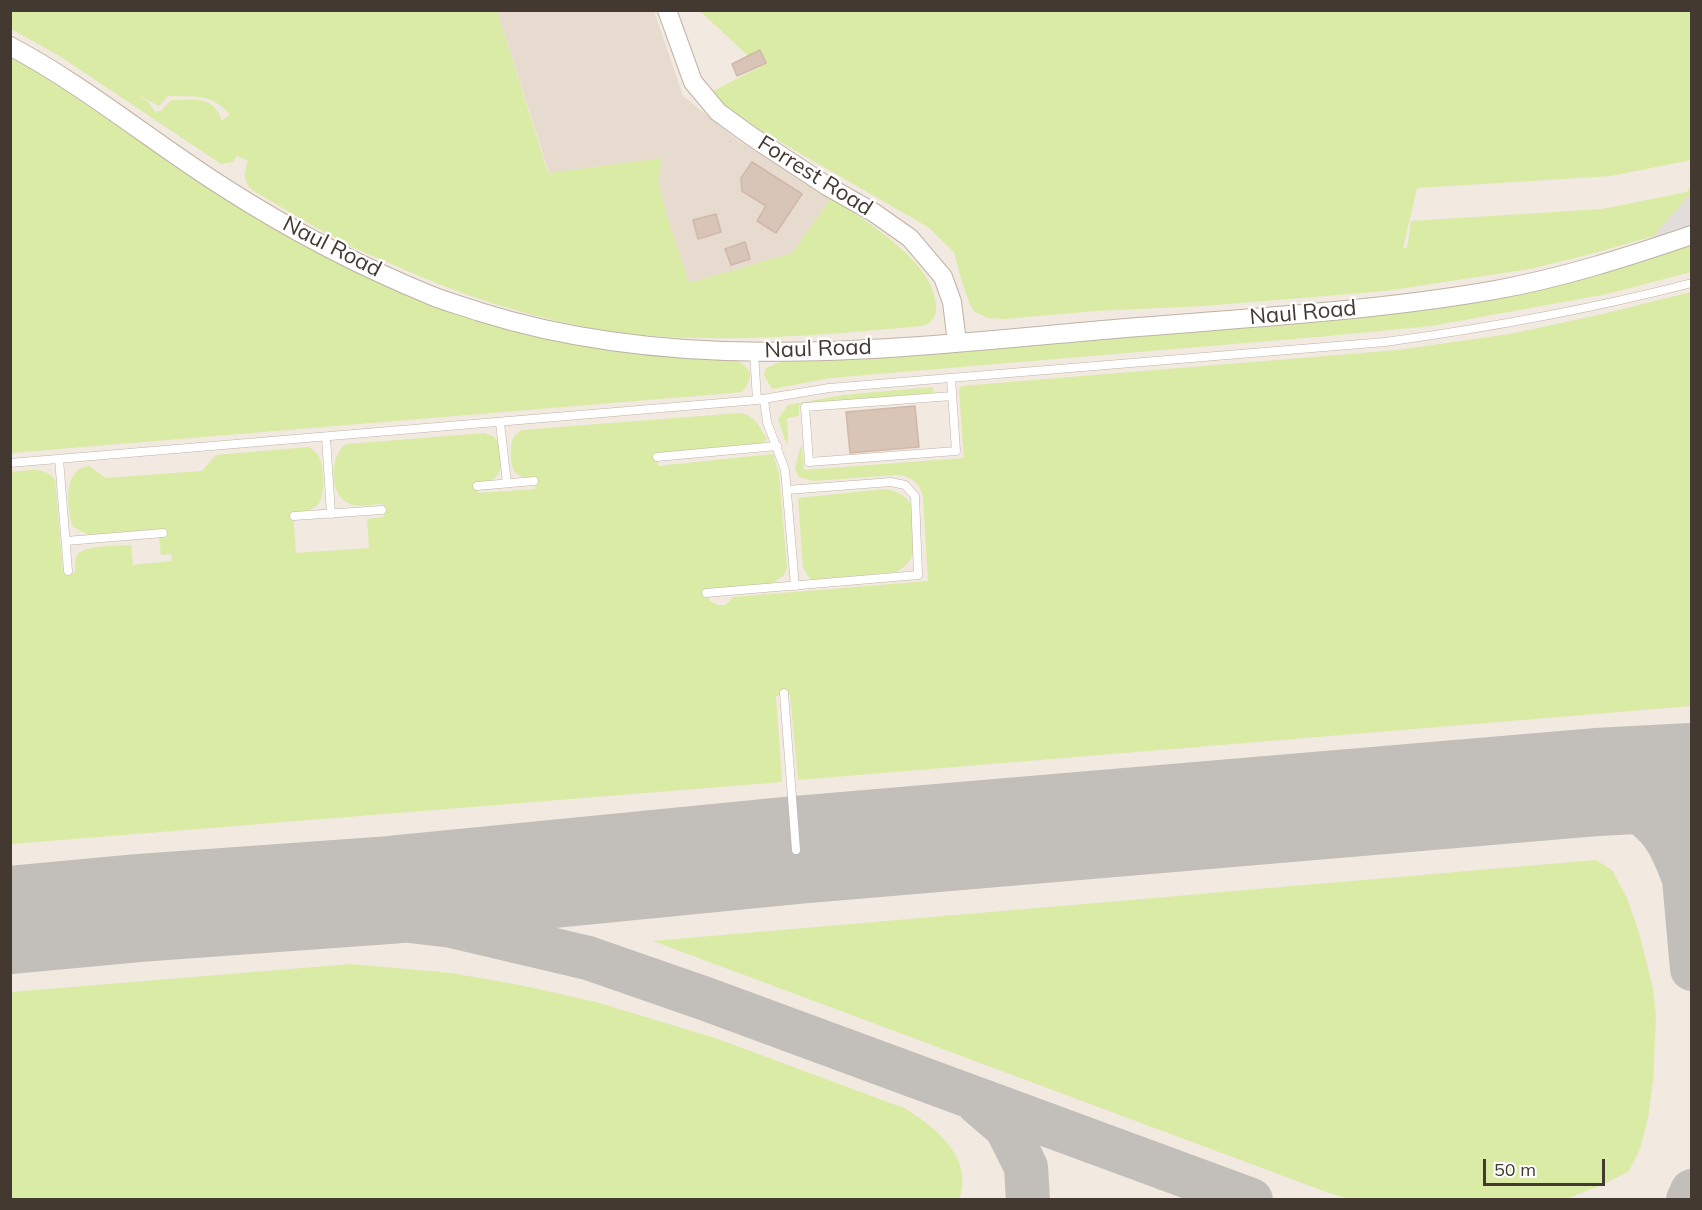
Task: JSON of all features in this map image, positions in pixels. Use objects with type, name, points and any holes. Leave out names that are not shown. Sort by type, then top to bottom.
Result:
[{"type":"street","name":"Forrest Road","points":[[667,10],[693,82],[718,112],[827,186],[873,212],[910,238],[943,278],[952,302],[957,342]]},
{"type":"street","name":"Naul Road","points":[[10,46],[88,92],[235,194],[300,232],[432,297],[528,327],[628,344],[696,351],[855,349],[1394,305],[1534,282],[1692,235]]},
{"type":"lane","points":[[10,463],[500,423],[761,400],[829,388],[1385,342],[1458,332],[1625,300],[1692,283]]},
{"type":"lane","points":[[754,352],[754,376],[767,422],[785,470],[795,586]]},
{"type":"lane","points":[[951,378],[956,451],[809,462],[805,407],[952,396]]},
{"type":"lane","points":[[500,423],[507,483]]},
{"type":"lane","points":[[326,437],[331,514]]},
{"type":"lane","points":[[657,458],[777,446]]},
{"type":"lane","points":[[59,459],[68,571]]},
{"type":"lane","points":[[477,486],[534,481]]},
{"type":"lane","points":[[706,594],[918,575],[915,496],[905,485],[891,482],[787,490]]},
{"type":"lane","points":[[294,516],[382,510]]},
{"type":"lane","points":[[66,541],[163,533]]},
{"type":"lane","points":[[784,693],[796,850]]},
{"type":"shaded area","points":[[497,11],[654,11],[683,96],[739,141],[832,197],[792,253],[669,289],[638,161],[549,173]]},
{"type":"shaded area","points":[[1691,193],[1691,235],[1649,241]]},
{"type":"green space","points":[[10,11],[497,11],[548,173],[662,158],[658,182],[689,283],[792,253],[832,197],[879,230],[923,273],[932,288],[936,305],[935,316],[929,323],[922,326],[858,332],[700,338],[633,334],[598,329],[495,304],[428,280],[358,250],[322,231],[252,190],[245,176],[248,161],[237,156],[233,162],[221,164],[58,55],[11,29]],"holes":[[[139,96],[159,106],[168,96],[194,96],[209,99],[230,114],[222,121],[214,106],[195,100],[171,100],[161,111],[155,112],[150,104]]]},
{"type":"green space","points":[[700,11],[1691,11],[1691,160],[1611,176],[1417,188],[1403,248],[1407,248],[1411,221],[1602,209],[1687,192],[1691,186],[1691,193],[1654,236],[1530,269],[1385,291],[1204,306],[1095,311],[1005,319],[988,318],[975,312],[970,305],[954,252],[928,227],[763,132],[725,107],[713,91],[760,67]]},
{"type":"green space","points":[[11,57],[50,80],[164,157],[462,315],[529,334],[597,347],[665,356],[735,360],[745,366],[750,378],[742,392],[11,453]]},
{"type":"green space","points":[[1691,245],[1691,272],[1607,294],[1431,326],[830,378],[772,389],[764,375],[766,368],[785,360],[856,358],[1606,271]]},
{"type":"green space","points":[[1691,292],[1691,706],[798,780],[790,694],[776,696],[782,782],[11,844],[11,472],[29,470],[46,472],[55,480],[63,573],[75,573],[78,554],[95,547],[131,545],[133,565],[172,561],[171,554],[161,555],[158,529],[89,535],[73,527],[68,500],[70,482],[74,474],[89,466],[106,478],[202,471],[216,455],[309,447],[321,461],[322,494],[319,503],[313,508],[293,513],[296,553],[369,548],[367,519],[384,517],[383,504],[355,505],[340,497],[334,482],[334,465],[341,449],[346,444],[485,433],[498,441],[502,459],[496,477],[489,481],[477,482],[478,493],[535,489],[534,478],[519,475],[512,465],[512,440],[522,430],[739,413],[749,416],[756,422],[767,439],[759,446],[656,457],[658,466],[773,454],[779,474],[787,568],[784,575],[772,584],[708,589],[709,600],[722,605],[728,603],[733,597],[928,581],[923,496],[914,481],[897,475],[813,481],[799,477],[795,469],[800,447],[802,447],[804,470],[964,458],[959,390],[961,386],[1398,350],[1510,334]]},
{"type":"green space","points":[[933,387],[933,393],[799,405],[799,416],[787,418],[787,446],[778,419],[788,405],[843,395]]},
{"type":"green space","points":[[885,489],[903,495],[912,509],[914,548],[908,563],[896,572],[812,580],[803,567],[798,498]]},
{"type":"green space","points":[[1596,860],[1612,870],[1627,898],[1640,936],[1653,989],[1656,1016],[1653,1081],[1648,1118],[1640,1149],[1629,1171],[1566,1199],[1354,1200],[1329,1193],[653,941]]},
{"type":"green space","points":[[351,964],[451,973],[596,1002],[715,1038],[904,1108],[939,1134],[957,1158],[962,1171],[963,1185],[959,1200],[11,1199],[11,992]]},
{"type":"building","points":[[760,50],[766,63],[737,76],[732,64]]},
{"type":"building","points":[[752,162],[802,194],[776,233],[757,221],[766,206],[742,191],[741,178]]},
{"type":"building","points":[[716,214],[721,232],[698,239],[693,220]]},
{"type":"building","points":[[745,242],[750,259],[731,265],[725,249]]},
{"type":"building","points":[[915,406],[919,447],[850,453],[846,412]]},
{"type":"taxiway","points":[[1597,782],[1655,825],[1668,843],[1684,879]]},
{"type":"taxiway","points":[[1690,852],[1684,879],[1692,969]]},
{"type":"taxiway","points":[[139,908],[308,909],[452,926],[588,958],[706,999],[1251,1200]]},
{"type":"taxiway","points":[[978,1103],[1006,1127],[1026,1167],[1028,1200]]},
{"type":"taxiway","points":[[1688,1200],[1692,1191]]},
{"type":"runway","points":[[10,920],[139,908],[390,890],[796,850],[1597,782],[1692,777]]}]
